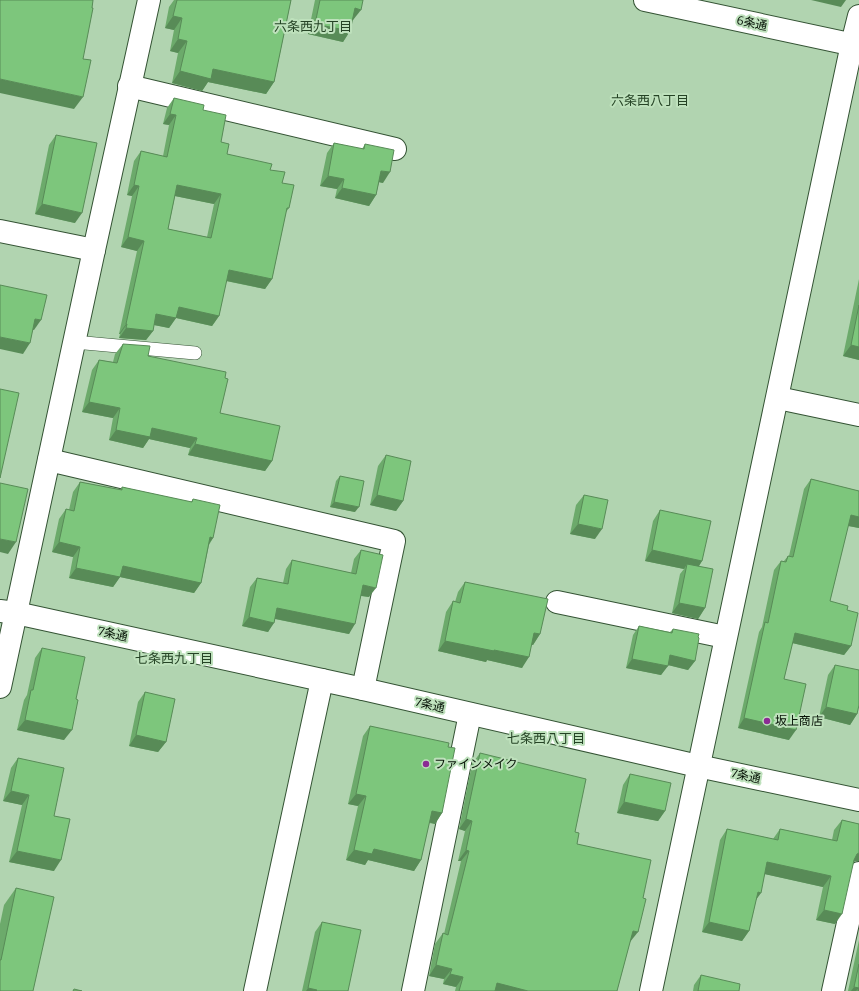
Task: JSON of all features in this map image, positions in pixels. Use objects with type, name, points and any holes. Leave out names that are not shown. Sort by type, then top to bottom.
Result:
[{"type":"street","points":[[0,687],[8,612],[49,460],[129,86],[149,0]]},
{"type":"street","name":"6条通","points":[[645,0],[855,45]]},
{"type":"street","points":[[651,991],[698,766],[855,45],[859,16]]},
{"type":"street","points":[[129,86],[395,149]]},
{"type":"street","points":[[0,231],[94,250]]},
{"type":"street","points":[[778,398],[859,415]]},
{"type":"street","points":[[49,460],[394,541],[362,689]]},
{"type":"street","points":[[557,602],[726,637]]},
{"type":"street","name":"7条通","points":[[8,612],[322,680],[698,766],[859,800]]},
{"type":"street","points":[[255,991],[322,680]]},
{"type":"street","points":[[413,991],[470,714]]},
{"type":"street","points":[[833,991],[859,873]]},
{"type":"lane","points":[[74,342],[195,353]]},
{"type":"building","points":[[0,0],[93,0],[93,8],[83,59],[91,60],[83,97],[0,79]]},
{"type":"building","points":[[177,0],[291,0],[274,82],[213,69],[211,79],[180,71],[187,41],[178,39],[182,18],[173,16]]},
{"type":"building","points":[[320,0],[363,0],[361,10],[355,8],[350,31],[315,24]]},
{"type":"building","points":[[174,98],[204,105],[203,110],[226,115],[221,142],[229,144],[227,154],[272,164],[270,170],[285,172],[282,183],[294,185],[289,208],[287,208],[272,279],[229,270],[219,316],[179,307],[176,318],[156,314],[153,331],[126,328],[144,241],[128,237],[139,186],[134,185],[141,151],[167,157],[176,115],[170,114]],"holes":[[[177,185],[221,194],[211,238],[168,229]]]},
{"type":"building","points":[[56,135],[97,143],[82,213],[42,204]]},
{"type":"building","points":[[334,143],[364,149],[365,144],[394,150],[390,172],[381,171],[376,195],[342,188],[344,179],[328,176]]},
{"type":"building","points":[[0,285],[47,295],[41,320],[35,319],[30,343],[0,337]]},
{"type":"building","points":[[859,305],[859,347],[851,345]]},
{"type":"building","points":[[123,344],[150,346],[148,356],[226,372],[225,378],[228,379],[220,413],[280,426],[272,461],[195,444],[197,438],[152,428],[150,437],[116,430],[120,408],[89,402],[99,360],[117,363]]},
{"type":"building","points":[[0,389],[19,393],[0,478]]},
{"type":"building","points":[[386,455],[411,461],[403,501],[377,495]]},
{"type":"building","points":[[340,476],[364,481],[359,507],[334,502]]},
{"type":"building","points":[[811,479],[859,491],[859,517],[851,515],[830,601],[848,606],[847,610],[858,613],[851,646],[795,633],[784,679],[806,684],[796,730],[744,718],[765,622],[768,623],[781,561],[786,562],[788,556],[793,557]]},
{"type":"building","points":[[80,482],[122,490],[122,487],[192,502],[193,499],[220,505],[213,538],[210,537],[201,583],[123,566],[120,577],[76,568],[80,547],[59,542],[66,509],[74,511]]},
{"type":"building","points":[[0,483],[28,489],[16,542],[0,539]]},
{"type":"building","points":[[584,495],[608,500],[602,529],[578,524]]},
{"type":"building","points":[[660,510],[711,521],[702,561],[652,550]]},
{"type":"building","points":[[361,550],[383,555],[376,588],[363,585],[355,624],[277,608],[274,623],[249,617],[257,578],[288,584],[292,560],[356,574]]},
{"type":"building","points":[[687,564],[713,569],[705,608],[679,603]]},
{"type":"building","points":[[465,582],[548,599],[540,634],[534,633],[529,657],[445,641],[453,601],[460,603]]},
{"type":"building","points":[[639,626],[672,633],[673,629],[699,634],[695,661],[670,655],[668,666],[632,659]]},
{"type":"building","points":[[42,648],[85,657],[76,699],[78,700],[72,730],[25,720]]},
{"type":"building","points":[[835,665],[859,670],[859,705],[857,714],[826,707]]},
{"type":"building","points":[[145,692],[175,699],[166,742],[136,735]]},
{"type":"building","points":[[370,726],[449,743],[448,747],[455,748],[442,813],[432,811],[421,860],[374,849],[372,854],[354,850],[366,796],[356,794]]},
{"type":"building","points":[[480,753],[586,779],[575,832],[579,833],[577,844],[651,860],[643,898],[646,899],[638,932],[633,931],[617,991],[528,991],[497,983],[495,991],[459,991],[463,977],[450,974],[452,969],[436,965],[443,933],[448,935],[469,851],[466,850],[472,821],[466,819]]},
{"type":"building","points":[[18,758],[64,768],[54,816],[70,819],[61,860],[17,851],[29,795],[11,791]]},
{"type":"building","points":[[630,774],[671,783],[665,811],[624,802]]},
{"type":"building","points":[[842,820],[859,824],[859,853],[854,860],[842,914],[824,910],[831,876],[767,862],[761,893],[758,892],[749,931],[709,922],[727,829],[778,840],[780,829],[837,841]]},
{"type":"building","points":[[16,888],[54,897],[33,991],[0,991],[0,960]]},
{"type":"building","points":[[322,922],[361,930],[348,991],[316,991],[317,990],[308,988]]},
{"type":"building","points":[[859,964],[859,988],[854,987]]},
{"type":"building","points":[[701,975],[740,984],[739,991],[698,991]]},
{"type":"place","name":"坂上商店","points":[[767,721]]},
{"type":"place","name":"ファインメイク","points":[[426,764]]},
{"type":"district","name":"六条西九丁目","points":[[313,26]]},
{"type":"district","name":"六条西八丁目","points":[[650,100]]},
{"type":"district","name":"七条西九丁目","points":[[174,658]]},
{"type":"district","name":"七条西八丁目","points":[[546,738]]}]
